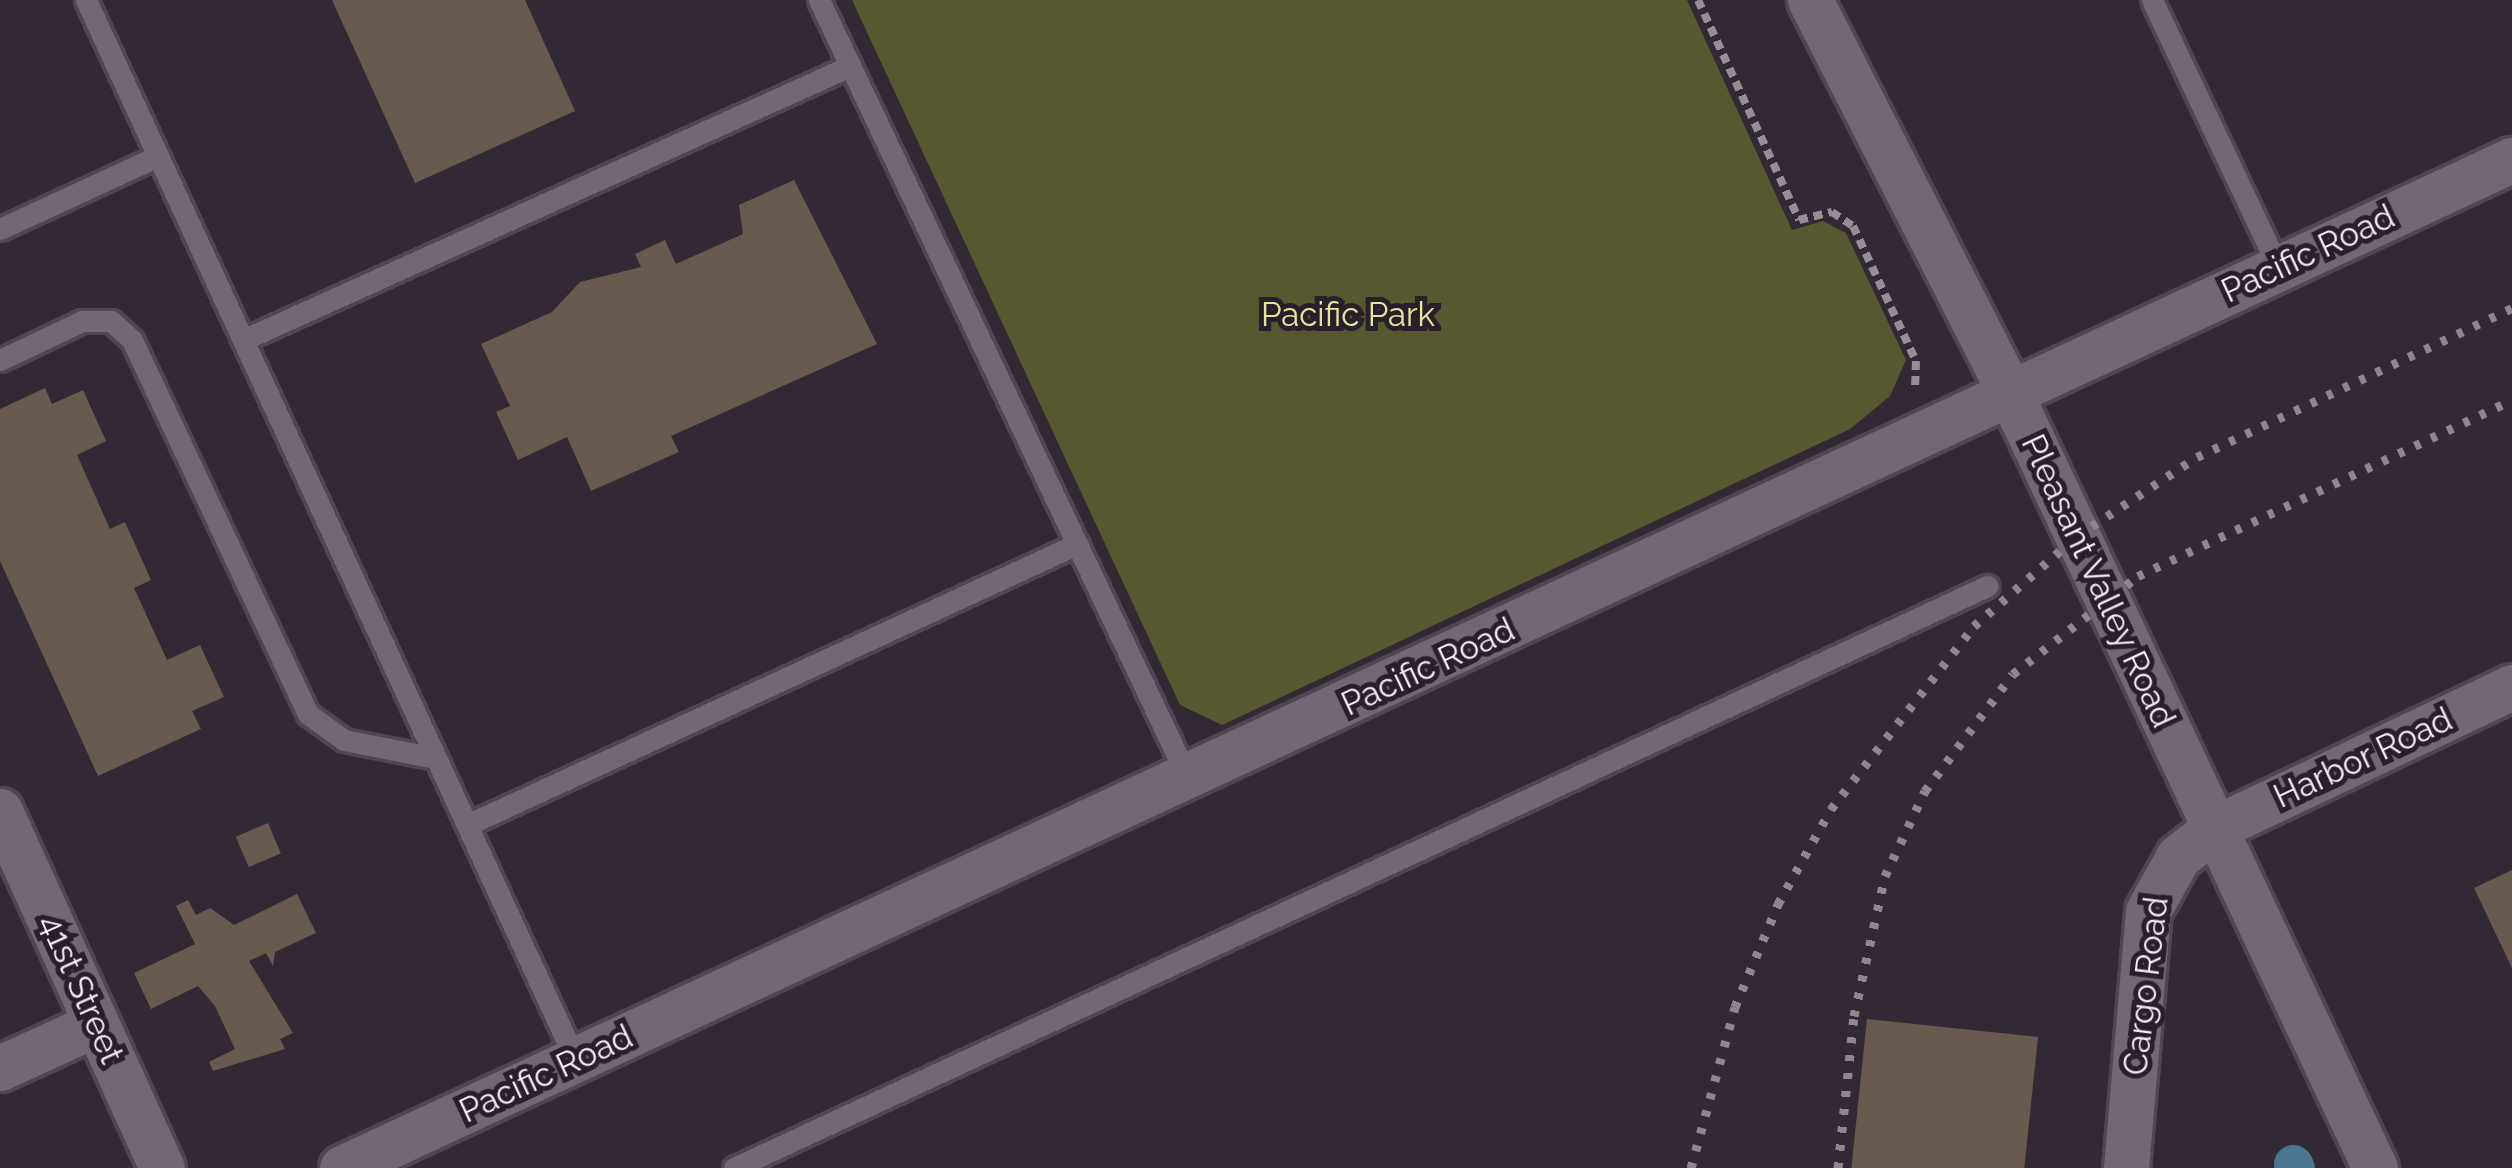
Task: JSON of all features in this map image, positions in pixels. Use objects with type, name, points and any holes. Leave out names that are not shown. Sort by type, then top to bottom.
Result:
[{"type":"street","name":"Pleasant Valley Road","points":[[1810,0],[2012,397],[2375,1168]]},
{"type":"street","name":"Pacific Road","points":[[342,1168],[2012,397],[2512,160]]},
{"type":"street","name":"Harbor Road","points":[[2215,828],[2512,688]]},
{"type":"street","name":"41st Street","points":[[0,811],[162,1168]]},
{"type":"street","name":"Cargo Road","points":[[2126,1168],[2148,910],[2178,856],[2215,828]]},
{"type":"street","points":[[0,1068],[96,1024]]},
{"type":"lane","points":[[86,0],[576,1060]]},
{"type":"lane","points":[[819,0],[1188,778]]},
{"type":"lane","points":[[2152,0],[2278,267]]},
{"type":"lane","points":[[243,340],[850,66]]},
{"type":"lane","points":[[0,230],[158,156]]},
{"type":"lane","points":[[0,360],[82,321],[111,321],[132,340],[308,714],[366,747],[436,758]]},
{"type":"lane","points":[[466,825],[1077,544]]},
{"type":"lane","points":[[734,1168],[1987,586]]},
{"type":"path","points":[[1698,0],[1799,220],[1832,212],[1853,226],[1916,361],[1915,389]]},
{"type":"green space","name":"Pacific Park","points":[[852,0],[1687,0],[1792,230],[1823,221],[1846,233],[1906,360],[1890,396],[1850,429],[1222,725],[1180,705]]},
{"type":"building","points":[[332,0],[525,0],[575,111],[415,183]]},
{"type":"building","points":[[794,180],[877,344],[671,436],[679,452],[591,491],[567,437],[518,460],[496,412],[510,406],[481,344],[552,312],[580,282],[641,267],[635,254],[665,240],[676,264],[743,234],[739,205]]},
{"type":"building","points":[[45,388],[52,404],[83,390],[106,441],[77,455],[110,529],[125,522],[151,580],[134,588],[167,660],[200,645],[224,697],[192,711],[201,729],[98,776],[0,561],[0,409]]},
{"type":"building","points":[[268,823],[281,853],[249,867],[236,837]]},
{"type":"building","points":[[2512,870],[2512,968],[2474,888]]},
{"type":"building","points":[[297,894],[316,933],[275,952],[273,966],[266,953],[249,961],[293,1033],[280,1039],[285,1049],[213,1071],[209,1062],[235,1049],[215,1006],[198,986],[151,1009],[134,973],[195,944],[176,906],[188,900],[196,915],[210,908],[234,925]]},
{"type":"building","points":[[1867,1019],[2038,1037],[2024,1168],[1851,1168]]},
{"type":"waterway","points":[[2293,1164],[2295,1168]]},
{"type":"railway","points":[[1691,1168],[1735,1007],[1778,904],[1831,809],[1974,626],[2077,536],[2197,457],[2512,308]]},
{"type":"railway","points":[[1838,1168],[1854,1016],[1885,876],[1925,791],[2013,674],[2138,576],[2512,400]]}]
